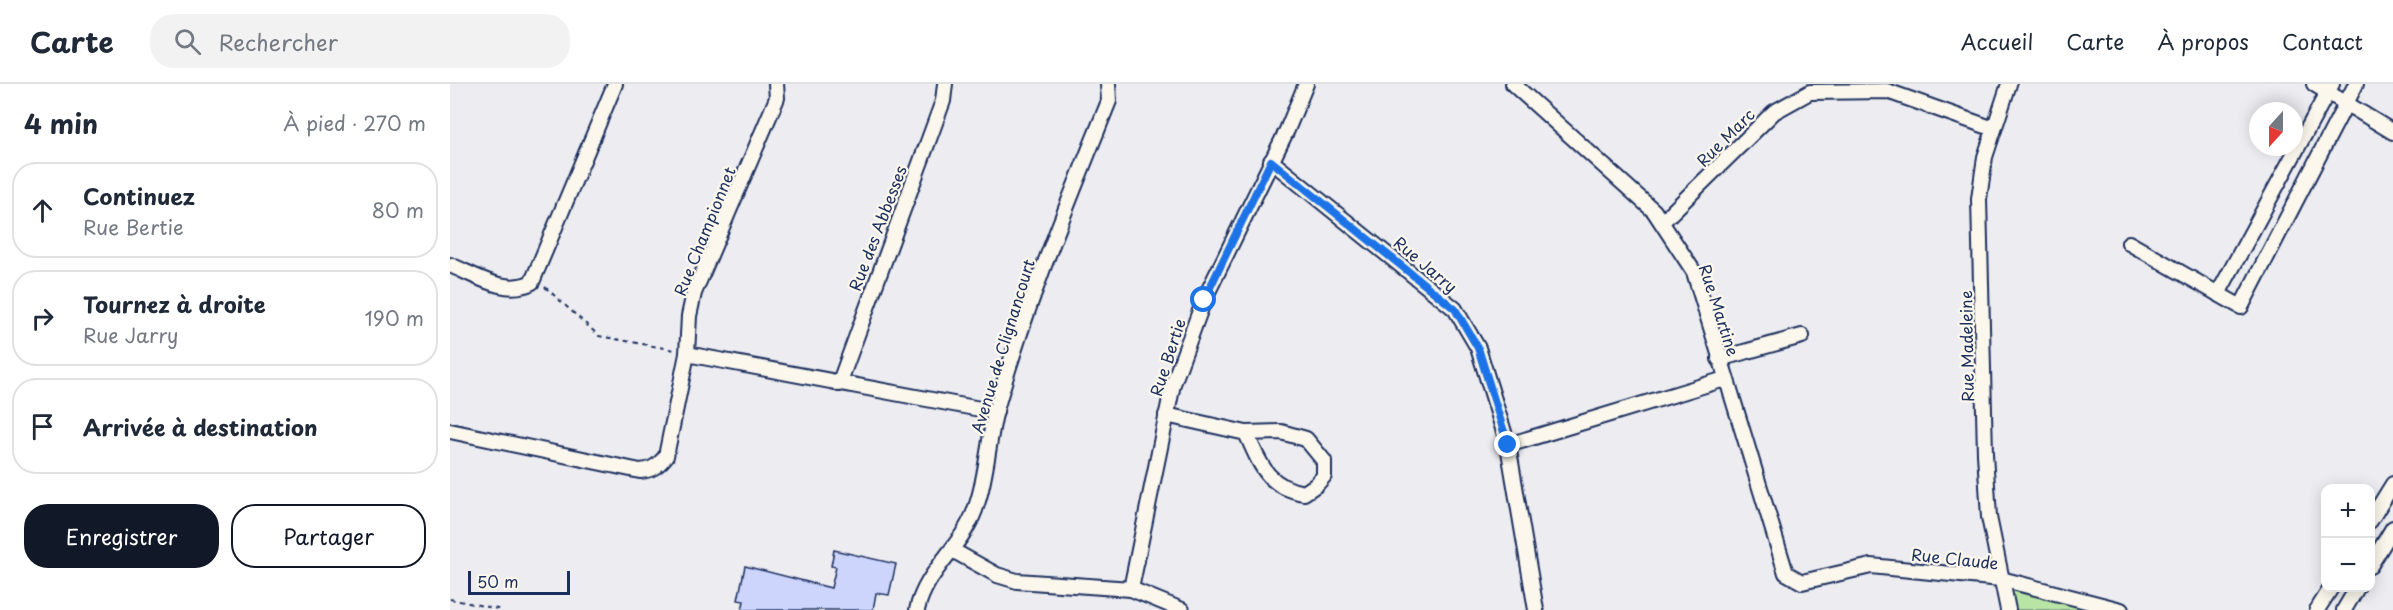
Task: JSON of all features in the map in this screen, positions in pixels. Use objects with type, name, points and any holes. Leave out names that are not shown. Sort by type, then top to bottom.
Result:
[{"type":"street","points":[[450,265],[506,287],[520,288],[532,282],[615,84]]},
{"type":"street","name":"Rue Championnet","points":[[450,431],[640,471],[650,471],[666,456],[681,352],[694,293],[777,98],[776,84]]},
{"type":"street","name":"Rue des Abbesses","points":[[838,384],[943,101],[945,84]]},
{"type":"street","name":"Avenue de Clignancourt","points":[[917,610],[921,593],[928,579],[952,550],[970,522],[978,504],[996,412],[1035,286],[1109,101],[1108,84]]},
{"type":"street","name":"Rue Bertie","points":[[1131,590],[1173,384],[1204,300],[1306,84]]},
{"type":"street","name":"Rue Martine","points":[[1513,84],[1654,211],[1694,272],[1786,573]]},
{"type":"street","name":"Rue Madeleine","points":[[2008,610],[1989,517],[1985,454],[1979,199],[1985,157],[2009,84]]},
{"type":"street","points":[[2314,84],[2330,88],[2346,104],[2393,132]]},
{"type":"street","points":[[2129,243],[2241,307],[2356,84]]},
{"type":"street","points":[[2218,294],[2330,88]]},
{"type":"street","name":"Rue Marc","points":[[1662,222],[1774,112],[1810,92],[1887,91],[1994,129]]},
{"type":"street","name":"Rue Jarry","points":[[1271,161],[1455,309],[1478,348],[1508,445],[1536,610]]},
{"type":"street","points":[[1719,359],[1802,336]]},
{"type":"street","points":[[681,352],[838,384],[996,412]]},
{"type":"street","points":[[1508,445],[1725,379]]},
{"type":"street","points":[[1166,415],[1246,433],[1281,432],[1306,439],[1324,461],[1323,476],[1316,485],[1304,493],[1287,490],[1271,480],[1260,464],[1246,433]]},
{"type":"street","points":[[2375,513],[2393,484]]},
{"type":"street","points":[[2375,558],[2393,528]]},
{"type":"street","points":[[952,550],[997,575],[1017,581],[1131,590],[1182,610]]},
{"type":"street","name":"Rue Claude","points":[[1786,573],[1802,582],[1871,566],[2001,579],[2121,610]]},
{"type":"street","points":[[2317,610],[2328,592]]},
{"type":"street","points":[[2344,610],[2355,592]]},
{"type":"path","points":[[543,285],[598,336],[681,352]]},
{"type":"path","points":[[450,599],[502,610]]},
{"type":"green space","points":[[2001,581],[2100,610],[2008,610]]},
{"type":"building","points":[[834,550],[896,564],[889,595],[876,593],[873,610],[742,610],[744,601],[738,600],[745,566],[831,588],[836,567],[831,566]]},
{"type":"route","points":[[1204,300],[1271,161],[1455,309],[1478,348],[1508,445]]}]
